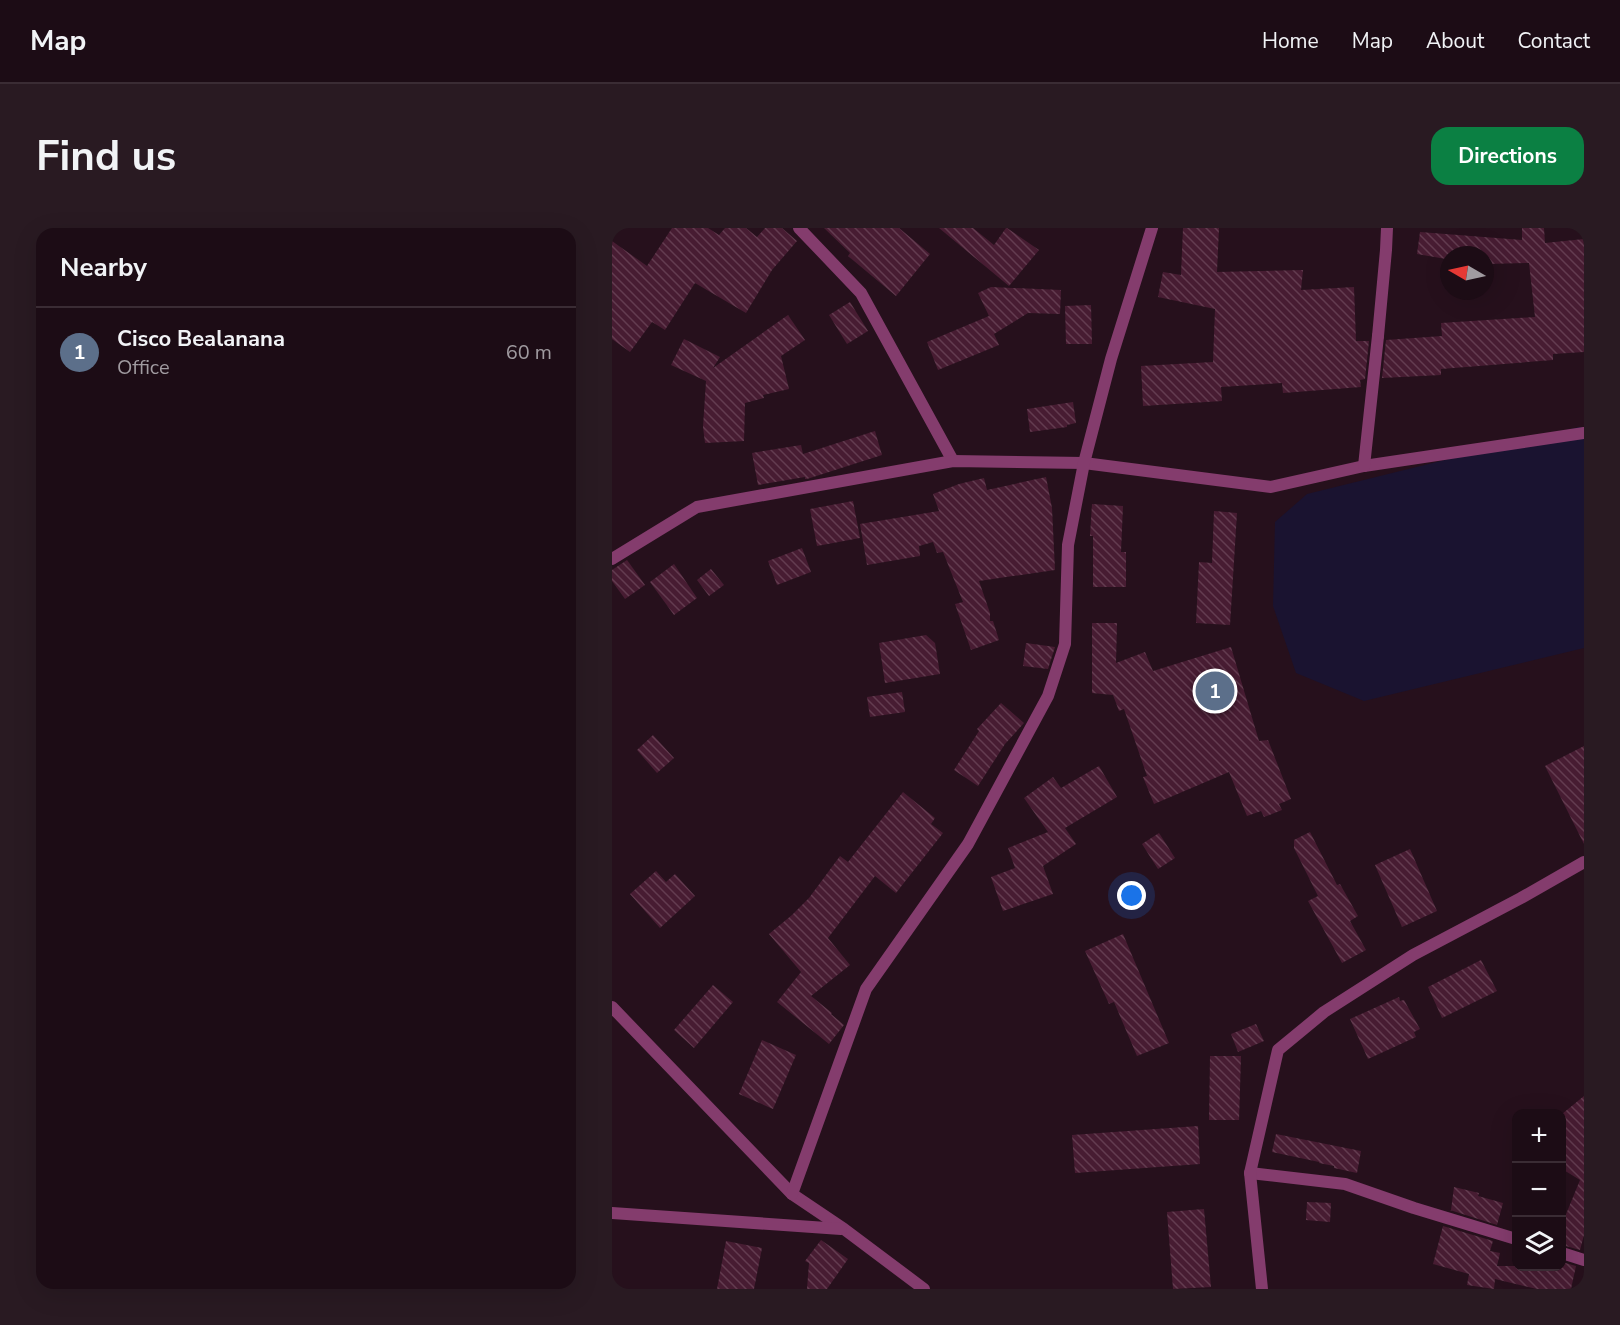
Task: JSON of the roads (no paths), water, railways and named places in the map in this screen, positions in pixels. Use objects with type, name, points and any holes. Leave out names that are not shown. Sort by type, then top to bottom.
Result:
[{"type":"street","points":[[800,228],[861,293],[953,461]]},
{"type":"street","points":[[792,1194],[866,990],[968,844],[1048,696],[1065,644],[1068,546],[1084,463],[1111,359],[1152,228]]},
{"type":"street","points":[[1364,466],[1387,228]]},
{"type":"street","points":[[612,559],[697,507],[953,461],[1084,463],[1271,488],[1364,466],[1584,433]]},
{"type":"street","points":[[1262,1289],[1250,1173],[1278,1050],[1324,1012],[1413,955],[1584,862]]},
{"type":"street","points":[[612,1007],[792,1194],[844,1229],[924,1289]]},
{"type":"street","points":[[1250,1173],[1345,1184],[1512,1238]]},
{"type":"street","points":[[612,1213],[844,1229]]},
{"type":"street","points":[[1566,1254],[1584,1260]]},
{"type":"place","name":"Cisco Bealanana","points":[[1215,691]]}]
